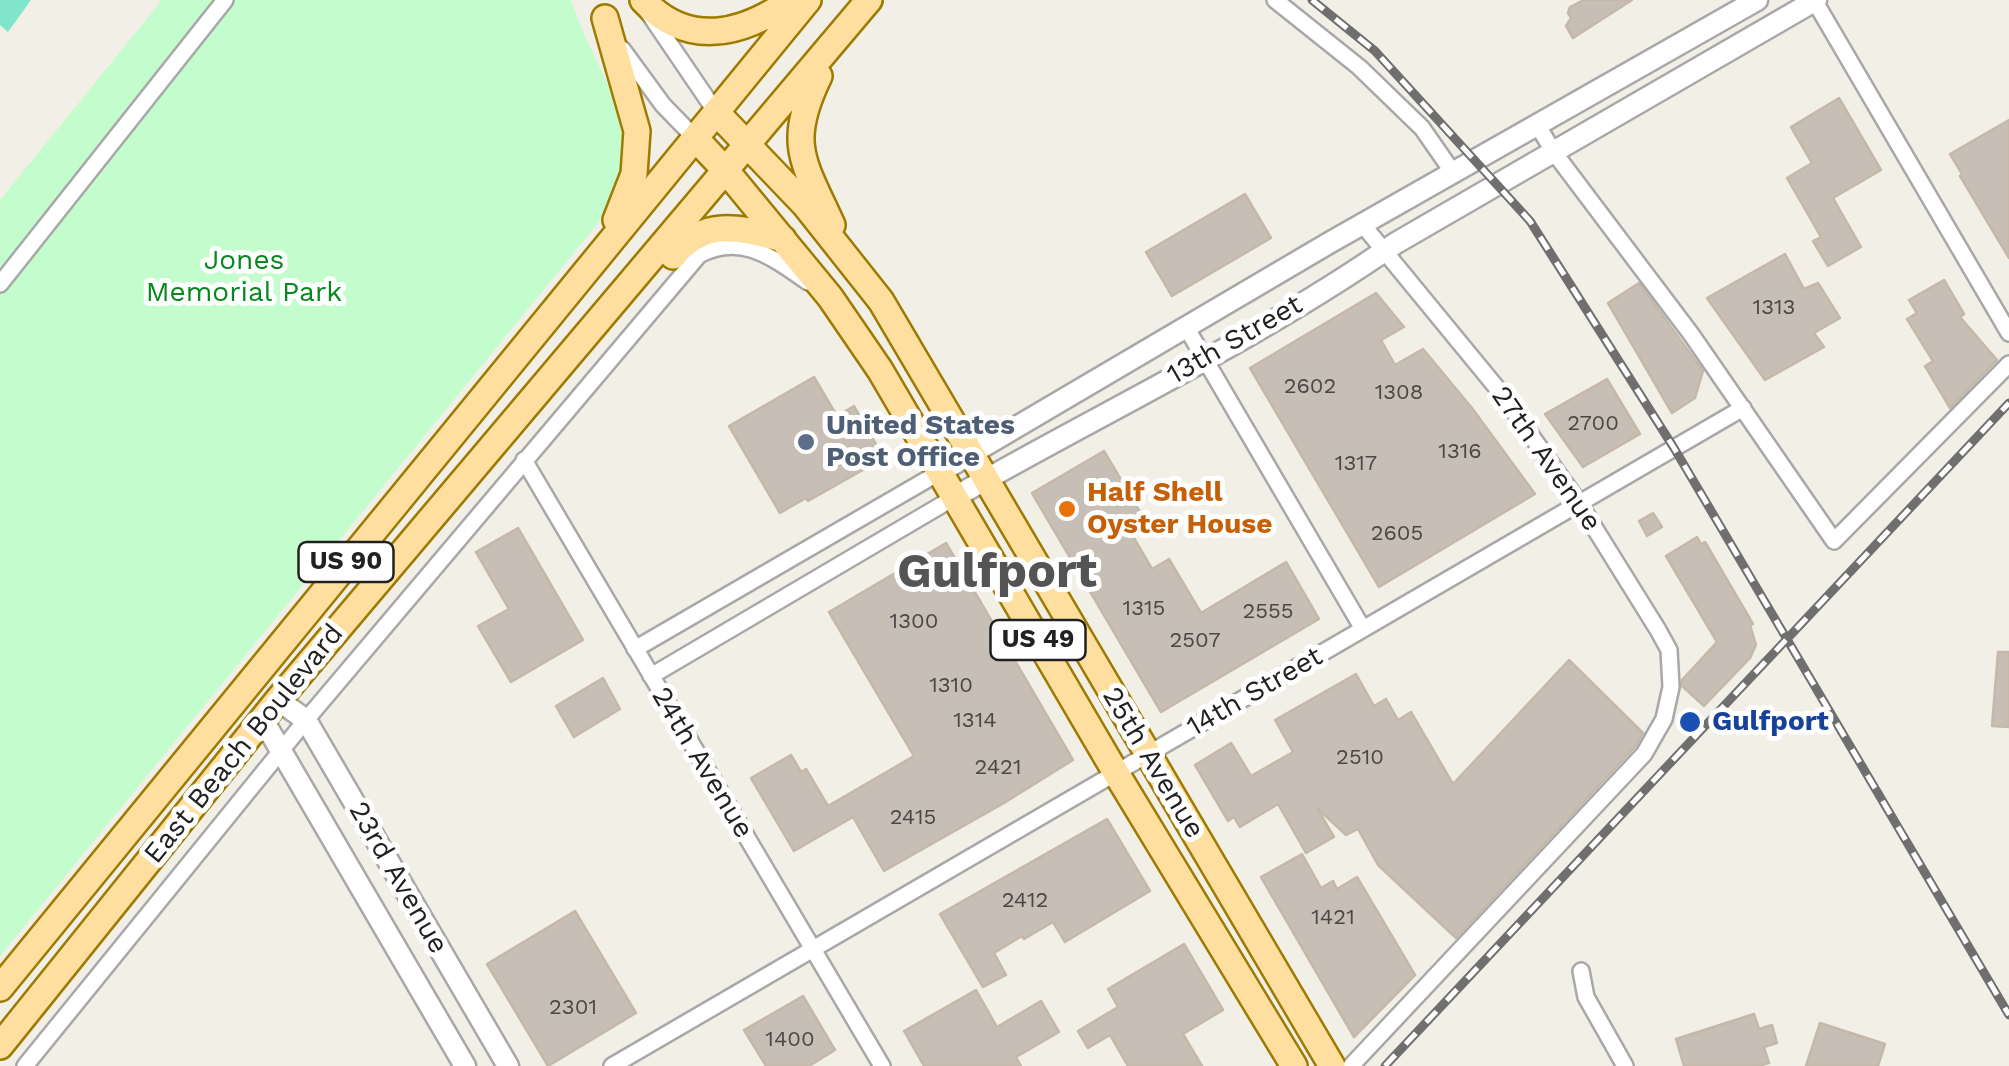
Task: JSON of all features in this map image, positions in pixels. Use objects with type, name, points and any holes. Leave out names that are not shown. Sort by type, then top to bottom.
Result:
[{"type":"main road","points":[[642,0],[676,24],[716,32],[764,20],[791,0]]},
{"type":"main road","name":"US 90","points":[[694,138],[808,0]]},
{"type":"main road","name":"US 90","points":[[727,172],[870,0]]},
{"type":"main road","points":[[603,9],[628,94],[637,146],[634,174],[607,244]]},
{"type":"main road","points":[[835,42],[807,102],[798,142],[847,257]]},
{"type":"main road","name":"US 49","points":[[716,112],[805,205],[847,257]]},
{"type":"main road","name":"US 49","points":[[694,138],[830,297]]},
{"type":"main road","name":"East Beach Boulevard","points":[[0,988],[694,138]]},
{"type":"main road","name":"East Beach Boulevard","points":[[0,1046],[270,710],[727,172]]},
{"type":"main road","points":[[400,554],[439,527],[693,236],[725,228],[783,238]]},
{"type":"main road","name":"25th Avenue","points":[[847,257],[881,301],[1332,1066]]},
{"type":"main road","name":"25th Avenue","points":[[830,297],[880,370],[1294,1066]]},
{"type":"street","points":[[0,284],[225,0]]},
{"type":"street","points":[[642,0],[688,76],[716,112]]},
{"type":"street","points":[[1275,0],[1372,80],[1422,128],[1454,174]]},
{"type":"street","name":"13th Street","points":[[635,649],[1757,0]]},
{"type":"street","points":[[1815,0],[2006,321]]},
{"type":"street","name":"13th Street","points":[[650,676],[1815,0]]},
{"type":"street","points":[[603,9],[626,57],[694,138]]},
{"type":"street","points":[[1538,126],[1743,408],[1834,542],[2009,364]]},
{"type":"street","name":"27th Avenue","points":[[1351,1066],[1644,754],[1664,719],[1671,687],[1668,650],[1580,503],[1501,393],[1363,225]]},
{"type":"street","points":[[26,1066],[280,750],[699,255],[715,246],[753,248],[830,297]]},
{"type":"street","points":[[1186,327],[1362,629]]},
{"type":"street","name":"14th Street","points":[[612,1066],[1743,408]]},
{"type":"street","name":"24th Avenue","points":[[524,460],[882,1066]]},
{"type":"street","name":"23rd Avenue","points":[[465,1066],[280,750],[270,710],[306,720],[508,1066]]},
{"type":"street","points":[[1581,970],[1586,997],[1624,1066]]},
{"type":"green space","points":[[0,0],[31,0],[8,32],[0,25]]},
{"type":"green space","name":"Jones Memorial Park","points":[[162,0],[571,0],[618,109],[623,159],[599,222],[0,956],[0,200]]},
{"type":"building","points":[[1584,0],[1632,0],[1573,38],[1566,26],[1571,18],[1568,13],[1570,7]]},
{"type":"building","points":[[1839,98],[1881,170],[1833,198],[1861,247],[1828,266],[1813,241],[1821,237],[1787,178],[1812,163],[1791,127]]},
{"type":"building","points":[[2009,120],[2009,258],[1950,154]]},
{"type":"building","points":[[1245,194],[1271,238],[1172,296],[1146,252]]},
{"type":"building","points":[[1785,254],[1804,289],[1818,283],[1840,318],[1814,333],[1824,347],[1765,380],[1707,298]]},
{"type":"building","points":[[1944,280],[1964,314],[1960,317],[1997,360],[1950,408],[1925,366],[1933,361],[1907,319],[1917,313],[1909,300]]},
{"type":"building","points":[[1639,283],[1703,371],[1695,398],[1672,413],[1608,303]]},
{"type":"building","points":[[1376,293],[1404,327],[1381,340],[1395,365],[1423,349],[1535,494],[1379,587],[1250,368]]},
{"type":"building","name":"United States Post Office","points":[[814,377],[837,416],[854,406],[884,458],[780,513],[729,426]]},
{"type":"building","points":[[1607,379],[1640,434],[1583,467],[1545,414]]},
{"type":"building","points":[[1104,451],[1140,512],[1124,521],[1152,569],[1169,559],[1201,613],[1286,562],[1319,619],[1161,712],[1032,493]]},
{"type":"building","points":[[1653,513],[1662,527],[1647,536],[1639,521]]},
{"type":"building","points":[[518,528],[583,640],[511,682],[478,626],[509,609],[476,552]]},
{"type":"building","points":[[1697,537],[1701,544],[1705,542],[1753,624],[1750,625],[1756,645],[1750,658],[1704,706],[1682,686],[1682,680],[1717,642],[1666,556]]},
{"type":"building","points":[[946,543],[1073,760],[884,871],[853,817],[794,851],[751,778],[791,755],[801,772],[806,769],[828,806],[914,756],[829,612]]},
{"type":"building","points":[[1998,652],[2009,652],[2009,727],[1992,726]]},
{"type":"building","points":[[1569,660],[1643,733],[1635,747],[1456,938],[1378,865],[1358,829],[1346,835],[1317,808],[1334,837],[1306,853],[1278,804],[1240,827],[1234,817],[1228,821],[1195,765],[1231,743],[1251,776],[1293,752],[1275,720],[1356,674],[1374,706],[1386,699],[1398,720],[1411,712],[1453,784]]},
{"type":"building","points":[[603,678],[620,709],[574,737],[556,706]]},
{"type":"building","points":[[1107,819],[1150,891],[1065,942],[1053,922],[1024,939],[1022,936],[994,953],[1006,975],[983,987],[940,914]]},
{"type":"building","points":[[1302,854],[1321,888],[1333,881],[1337,889],[1357,877],[1415,975],[1354,1037],[1261,877]]},
{"type":"building","points":[[575,911],[636,1013],[548,1066],[487,964]]},
{"type":"building","points":[[1184,944],[1223,1010],[1183,1034],[1202,1066],[1128,1066],[1110,1035],[1088,1048],[1078,1031],[1118,1007],[1108,989]]},
{"type":"building","points":[[976,990],[997,1027],[1041,1001],[1059,1032],[1016,1057],[1021,1066],[924,1066],[904,1031]]},
{"type":"building","points":[[803,996],[835,1050],[809,1066],[766,1066],[744,1030]]},
{"type":"building","points":[[1754,1014],[1759,1029],[1772,1025],[1777,1043],[1764,1047],[1769,1063],[1684,1066],[1676,1039]]},
{"type":"building","points":[[1820,1023],[1885,1044],[1878,1066],[1806,1066]]},
{"type":"railway","points":[[1312,0],[1375,51],[1530,221],[1674,448],[2009,1015]]},
{"type":"railway","points":[[1385,1066],[2009,403]]},
{"type":"place","name":"United States Post Office","points":[[806,442]]},
{"type":"place","name":"Half Shell Oyster House","points":[[1067,509]]},
{"type":"place","name":"Gulfport","points":[[1690,722]]},
{"type":"district","name":"Gulfport","points":[[997,573]]}]
